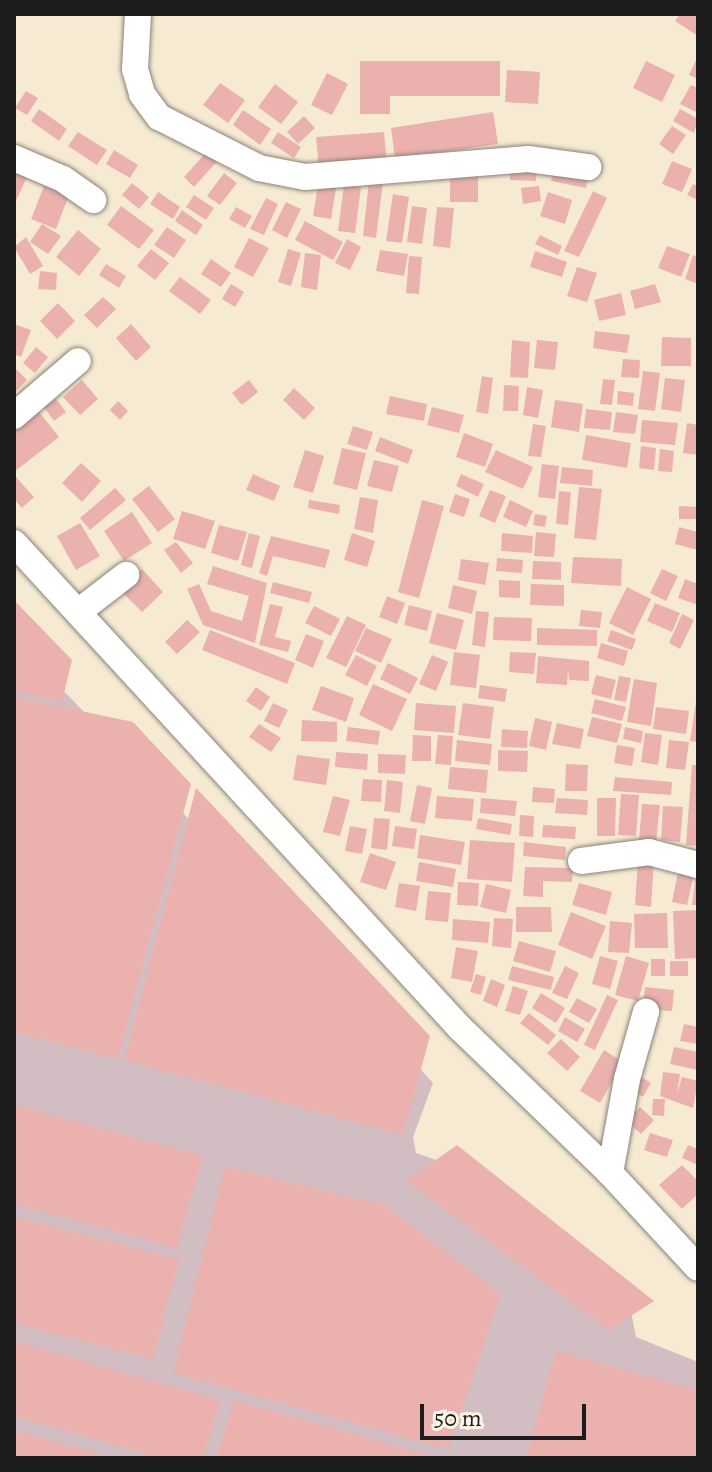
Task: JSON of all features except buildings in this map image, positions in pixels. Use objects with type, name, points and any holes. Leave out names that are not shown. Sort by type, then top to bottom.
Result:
[{"type":"street","points":[[138,14],[135,69],[142,94],[159,117],[259,168],[305,177],[528,159],[588,167]]},
{"type":"street","points":[[14,158],[63,179],[93,200]]},
{"type":"street","points":[[14,416],[78,361]]},
{"type":"street","points":[[14,543],[460,1028],[610,1173],[698,1268]]},
{"type":"street","points":[[78,612],[126,575]]},
{"type":"street","points":[[581,861],[649,852],[698,865]]},
{"type":"street","points":[[610,1173],[627,1079],[646,1012]]},
{"type":"shaded area","points":[[14,640],[252,884],[433,1083],[413,1137],[416,1153],[477,1174],[628,1296],[636,1337],[698,1362],[698,1458],[14,1458]]}]
